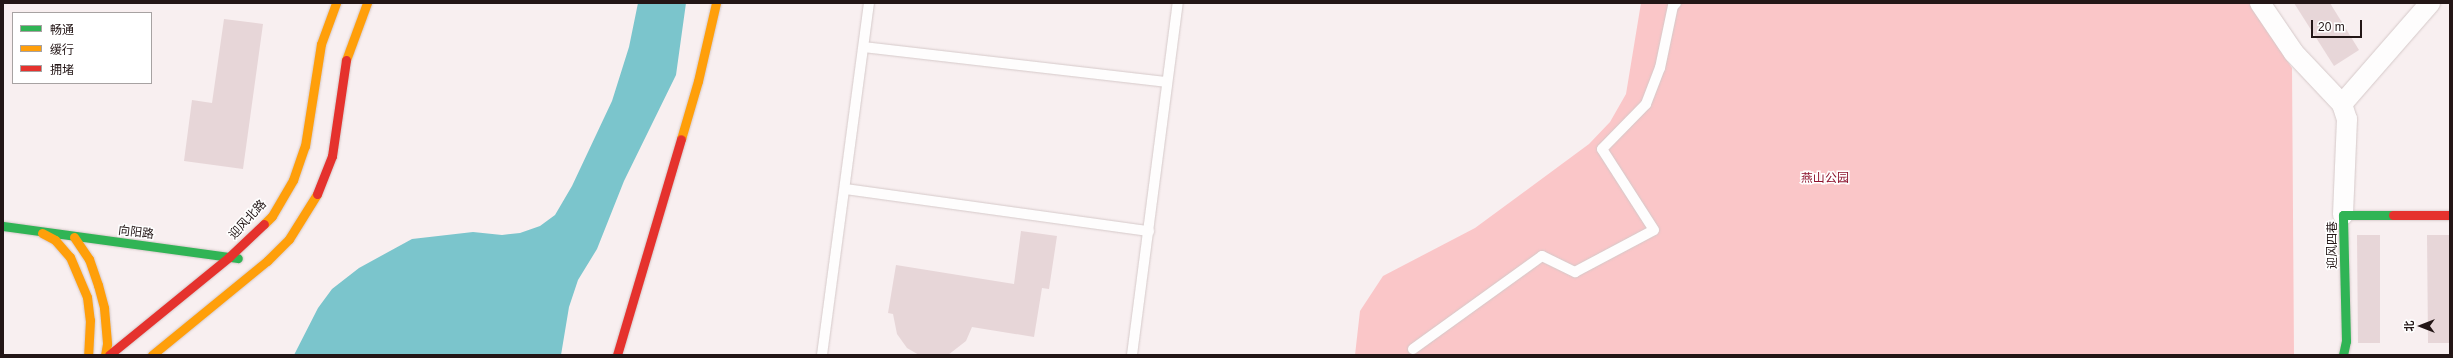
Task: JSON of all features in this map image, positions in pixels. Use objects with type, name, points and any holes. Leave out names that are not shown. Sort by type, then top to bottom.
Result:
[{"type":"street","name":"迎风北路","points":[[109,355],[229,257],[272,216],[293,180],[305,146],[321,44],[336,3]]},
{"type":"street","points":[[152,355],[267,261],[289,239],[316,196],[332,156],[346,62],[367,3]]},
{"type":"street","points":[[617,355],[698,81],[716,3]]},
{"type":"street","points":[[2260,3],[2294,53],[2342,104],[2347,119],[2343,215]]},
{"type":"street","points":[[2342,104],[2430,3]]},
{"type":"street","name":"迎风四巷","points":[[2343,355],[2346,341],[2343,215],[2450,215]]},
{"type":"street","name":"向阳路","points":[[3,226],[74,237],[267,261]]},
{"type":"street","points":[[40,231],[55,240],[70,257],[87,297],[90,320],[88,355]]},
{"type":"street","points":[[74,237],[89,260],[98,285],[104,308],[108,344],[105,355]]},
{"type":"lane","points":[[822,355],[869,3]]},
{"type":"lane","points":[[1132,355],[1178,3]]},
{"type":"lane","points":[[1413,350],[1542,256],[1575,272],[1654,230],[1602,149],[1646,104],[1660,68],[1673,6],[1676,3]]},
{"type":"lane","points":[[864,47],[1167,82]]},
{"type":"lane","points":[[845,189],[1149,231]]},
{"type":"green space","name":"燕山公园","points":[[1641,3],[2249,3],[2292,68],[2294,355],[1355,355],[1360,311],[1383,276],[1475,228],[1589,144],[1610,122],[1626,94]]},
{"type":"water","points":[[638,3],[686,3],[676,75],[624,181],[597,249],[578,280],[569,307],[561,355],[294,355],[318,308],[332,289],[359,268],[412,239],[473,232],[502,235],[520,233],[540,226],[555,215],[572,186],[612,101],[629,47]]},
{"type":"building","points":[[2294,3],[2330,3],[2359,50],[2334,66]]},
{"type":"building","points":[[224,19],[263,24],[243,169],[184,161],[192,100],[212,103]]},
{"type":"building","points":[[1021,231],[1057,236],[1049,289],[1042,288],[1034,337],[972,327],[966,341],[948,355],[919,355],[907,348],[897,334],[893,314],[888,313],[896,265],[1014,284]]},
{"type":"building","points":[[2357,235],[2380,235],[2380,343],[2358,343]]},
{"type":"building","points":[[2427,235],[2449,235],[2450,343],[2428,343]]},
{"type":"traffic: fast","points":[[2343,355],[2346,341],[2343,215],[2393,215]]},
{"type":"traffic: fast","points":[[3,226],[238,258]]},
{"type":"traffic: slow","points":[[264,224],[272,216],[293,180],[305,146],[321,44],[336,3]]},
{"type":"traffic: slow","points":[[346,60],[367,3]]},
{"type":"traffic: slow","points":[[681,139],[698,81],[716,3]]},
{"type":"traffic: slow","points":[[152,355],[267,261],[289,239],[317,194]]},
{"type":"traffic: slow","points":[[42,233],[55,240],[70,257],[87,297],[90,320],[88,355]]},
{"type":"traffic: slow","points":[[74,237],[89,259],[98,285],[104,308],[107,344],[105,355]]},
{"type":"traffic: jam","points":[[317,194],[332,156],[346,60]]},
{"type":"traffic: jam","points":[[617,355],[681,139]]},
{"type":"traffic: jam","points":[[2393,215],[2450,215]]},
{"type":"traffic: jam","points":[[109,355],[229,257],[264,224]]}]
